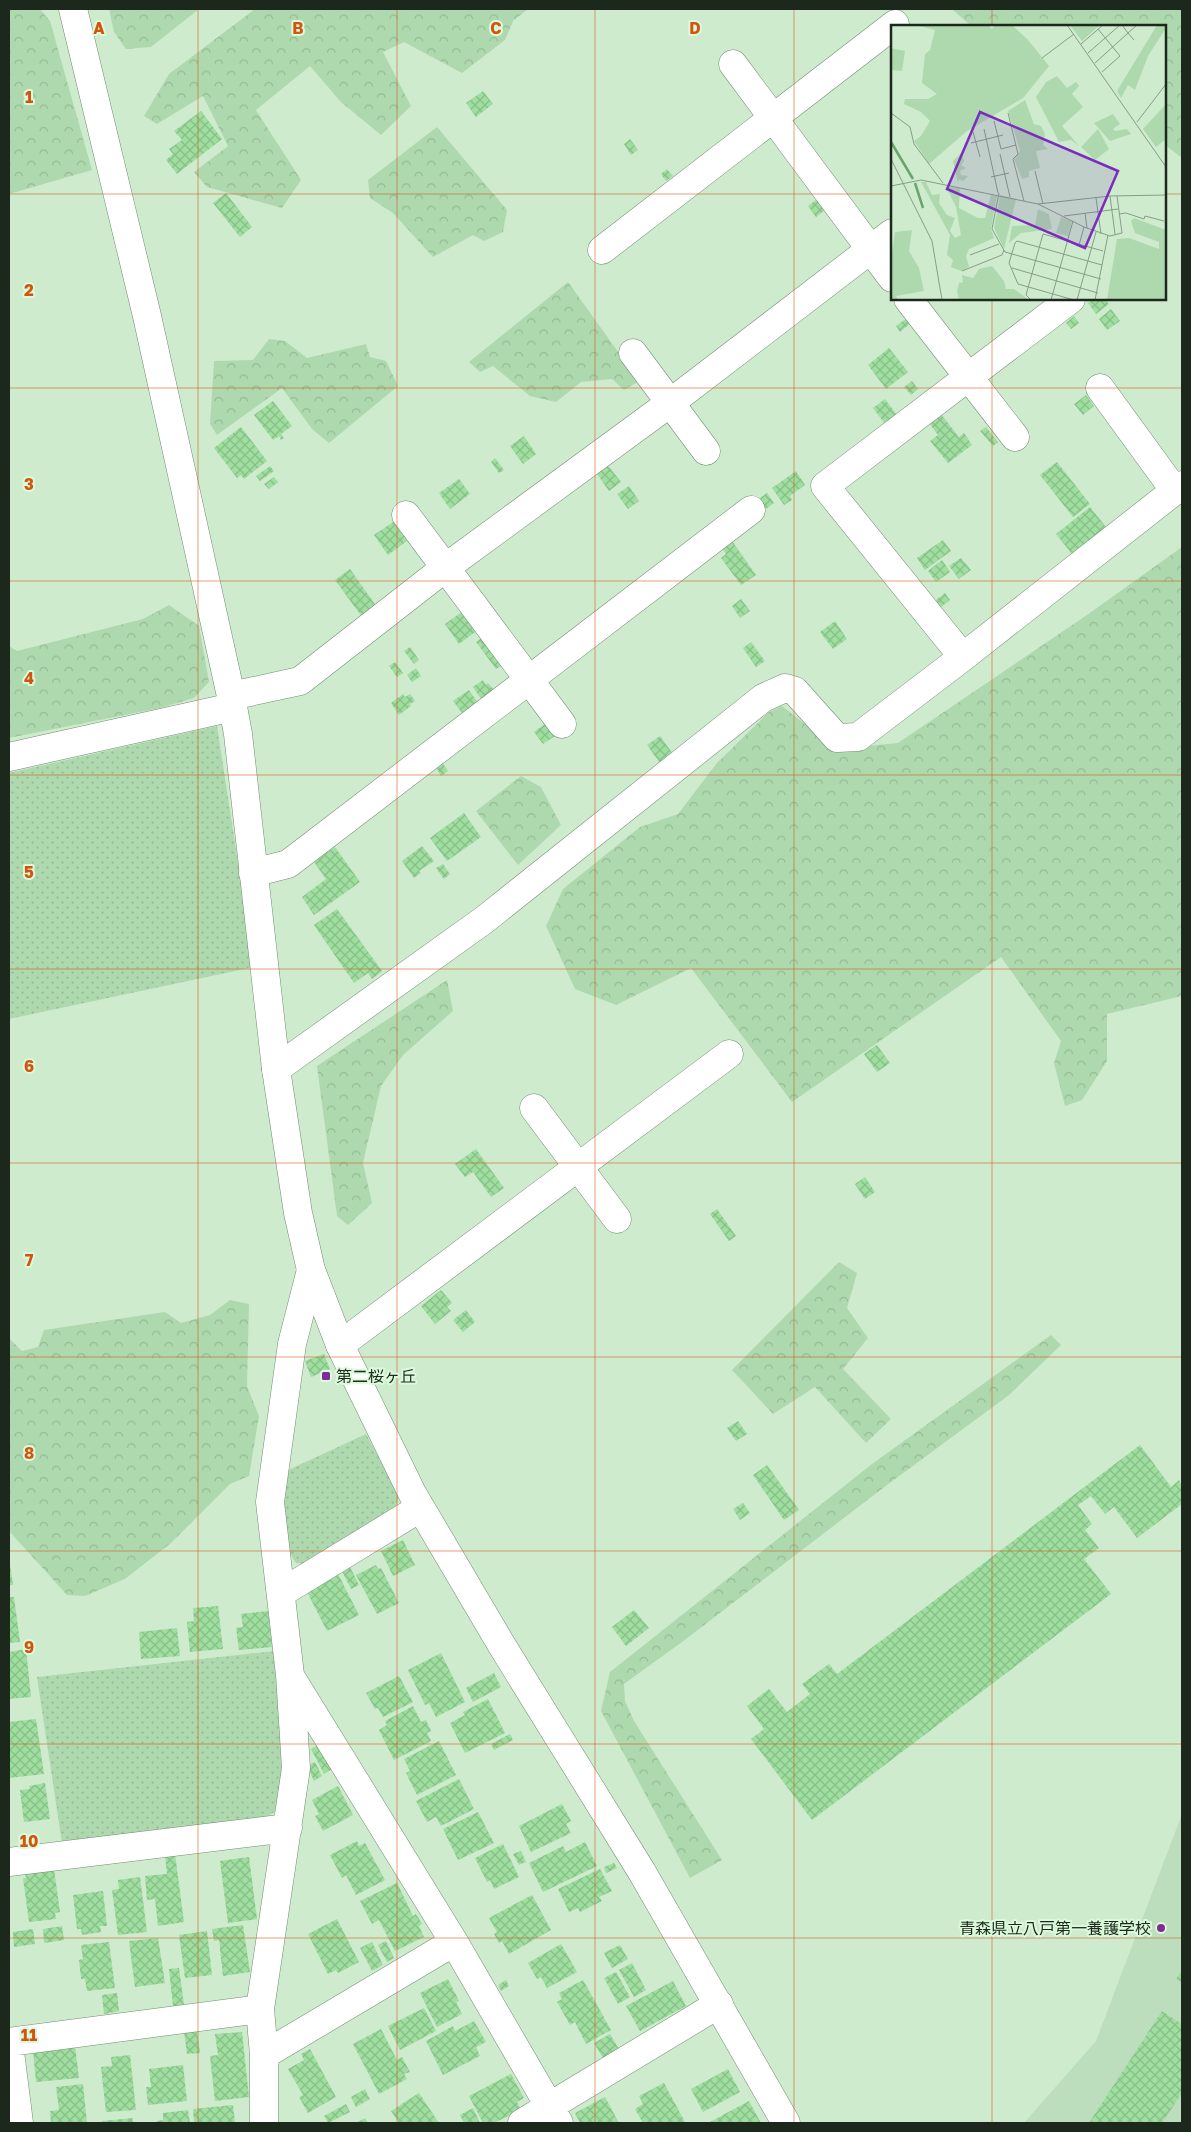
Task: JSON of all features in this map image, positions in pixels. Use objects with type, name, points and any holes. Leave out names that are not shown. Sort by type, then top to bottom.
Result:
[{"type":"street","points":[[73,9],[147,316],[232,702],[238,734],[276,1069],[298,1213],[311,1270],[340,1345],[420,1508],[501,1644],[642,1872],[786,2123]]},
{"type":"street","points":[[602,250],[891,27]]},
{"type":"street","points":[[733,64],[891,277]]},
{"type":"street","points":[[9,757],[232,702],[300,682],[445,568],[670,403],[891,234]]},
{"type":"street","points":[[909,300],[1015,437]]},
{"type":"street","points":[[963,657],[824,486],[1070,300]]},
{"type":"street","points":[[633,352],[706,451]]},
{"type":"street","points":[[276,1069],[484,920],[763,698],[784,688],[795,690],[836,738],[858,737],[1179,488],[1100,388]]},
{"type":"street","points":[[253,873],[288,864],[751,510]]},
{"type":"street","points":[[406,515],[562,724]]},
{"type":"street","points":[[340,1345],[729,1054]]},
{"type":"street","points":[[534,1108],[617,1219]]},
{"type":"street","points":[[264,2123],[264,2055],[260,2009],[296,1768],[282,1592],[270,1502],[292,1344],[311,1270]]},
{"type":"street","points":[[282,1592],[420,1508]]},
{"type":"street","points":[[290,1675],[454,1942],[554,2115]]},
{"type":"street","points":[[9,1862],[288,1828]]},
{"type":"street","points":[[264,2055],[454,1942]]},
{"type":"street","points":[[522,2123],[554,2115],[719,2004]]},
{"type":"street","points":[[19,2123],[9,2043],[260,2009]]},
{"type":"shaded area","name":"青森県立八戸第一養護学校","points":[[1182,1814],[1182,2123],[1024,2123],[1096,2041]]},
{"type":"green space","points":[[9,9],[40,9],[50,21],[92,170],[9,194]]},
{"type":"green space","points":[[109,9],[199,9],[151,47],[126,49],[114,32]]},
{"type":"green space","points":[[255,9],[528,9],[513,21],[505,40],[462,73],[404,42],[383,52],[411,106],[381,135],[341,102],[310,66],[256,110],[301,180],[282,208],[207,187],[194,172],[228,146],[203,96],[157,124],[144,116],[169,74]]},
{"type":"green space","points":[[952,9],[1182,9],[1182,158],[1166,146],[1166,25],[970,25]]},
{"type":"green space","points":[[437,127],[507,210],[503,232],[484,241],[473,235],[433,257],[393,213],[370,198],[368,180]]},
{"type":"green space","points":[[568,282],[639,381],[624,390],[612,379],[581,382],[556,402],[530,396],[493,366],[480,372],[469,362]]},
{"type":"green space","points":[[269,339],[285,341],[307,358],[366,344],[370,357],[386,361],[398,386],[329,443],[312,429],[282,388],[217,435],[210,424],[214,361],[253,360]]},
{"type":"green space","points":[[1182,547],[1182,996],[1107,1014],[1107,1061],[1082,1100],[1065,1106],[1054,1063],[1061,1041],[1001,957],[792,1102],[691,968],[616,1005],[575,989],[546,926],[563,889],[640,827],[678,814],[717,763],[769,712],[782,706],[837,749],[898,743],[1087,615]]},
{"type":"green space","points":[[169,605],[199,626],[209,682],[194,698],[160,708],[9,738],[9,646],[17,651],[143,619]]},
{"type":"green space","points":[[217,726],[254,967],[9,1019],[9,773]]},
{"type":"green space","points":[[521,776],[541,787],[561,825],[518,865],[476,811]]},
{"type":"green space","points":[[447,980],[453,1011],[403,1055],[381,1086],[363,1163],[372,1203],[348,1225],[337,1216],[317,1066]]},
{"type":"green space","points":[[839,1262],[857,1273],[847,1308],[868,1338],[843,1369],[891,1419],[866,1443],[815,1387],[773,1414],[732,1370]]},
{"type":"green space","points":[[230,1300],[249,1304],[247,1386],[259,1416],[249,1476],[230,1484],[171,1543],[125,1579],[85,1596],[67,1595],[9,1531],[9,1338],[22,1351],[38,1347],[44,1330],[165,1312],[181,1323],[210,1315]]},
{"type":"green space","points":[[1051,1335],[1061,1345],[1009,1395],[624,1684],[625,1701],[634,1721],[722,1860],[690,1878],[601,1711],[610,1672],[872,1464]]},
{"type":"green space","points":[[366,1434],[399,1496],[394,1515],[303,1564],[296,1563],[287,1544],[283,1520],[284,1472]]},
{"type":"green space","points":[[275,1651],[283,1773],[276,1811],[264,1818],[62,1843],[37,1677]]},
{"type":"building","points":[[483,91],[493,104],[476,117],[466,103]]},
{"type":"building","points":[[201,111],[222,139],[177,174],[166,160],[173,154],[169,149],[182,140],[174,131]]},
{"type":"building","points":[[630,139],[638,150],[631,155],[624,144]]},
{"type":"building","points":[[667,169],[673,176],[666,181],[661,174]]},
{"type":"building","points":[[226,193],[252,227],[240,237],[213,203]]},
{"type":"building","points":[[817,199],[825,210],[816,217],[808,206]]},
{"type":"building","points":[[1092,300],[1106,300],[1109,304],[1096,314],[1088,303]]},
{"type":"building","points":[[1111,309],[1120,321],[1107,330],[1099,319]]},
{"type":"building","points":[[1074,316],[1079,323],[1071,329],[1066,323]]},
{"type":"building","points":[[907,318],[911,323],[900,332],[896,326]]},
{"type":"building","points":[[889,348],[908,372],[886,389],[868,365]]},
{"type":"building","points":[[912,381],[918,389],[911,395],[904,387]]},
{"type":"building","points":[[1086,395],[1094,406],[1083,415],[1074,404]]},
{"type":"building","points":[[885,399],[897,415],[885,424],[873,408]]},
{"type":"building","points":[[273,401],[292,426],[281,434],[284,438],[281,440],[279,436],[273,440],[254,415]]},
{"type":"building","points":[[941,414],[959,437],[964,433],[972,445],[948,463],[930,441],[938,435],[929,423]]},
{"type":"building","points":[[241,427],[267,461],[244,479],[241,475],[237,478],[214,448]]},
{"type":"building","points":[[986,427],[998,442],[993,446],[980,431]]},
{"type":"building","points":[[524,436],[536,454],[523,464],[510,446]]},
{"type":"building","points":[[495,458],[504,470],[499,473],[491,462]]},
{"type":"building","points":[[1057,462],[1090,504],[1073,517],[1040,475]]},
{"type":"building","points":[[606,463],[621,482],[609,491],[595,471]]},
{"type":"building","points":[[270,466],[274,471],[260,481],[256,476]]},
{"type":"building","points":[[796,471],[805,485],[790,496],[792,500],[784,505],[772,488]]},
{"type":"building","points":[[274,477],[278,482],[269,489],[264,484]]},
{"type":"building","points":[[459,479],[470,494],[450,509],[439,493]]},
{"type":"building","points":[[629,486],[639,501],[628,509],[617,494]]},
{"type":"building","points":[[767,493],[774,503],[766,509],[759,499]]},
{"type":"building","points":[[1090,507],[1106,527],[1072,554],[1056,534]]},
{"type":"building","points":[[393,522],[407,541],[388,555],[374,535]]},
{"type":"building","points":[[943,540],[951,551],[925,570],[917,558]]},
{"type":"building","points":[[732,541],[756,575],[741,585],[721,558],[726,554],[722,548]]},
{"type":"building","points":[[961,558],[971,570],[959,579],[949,566]]},
{"type":"building","points":[[942,560],[950,572],[936,582],[928,571]]},
{"type":"building","points":[[350,569],[377,607],[362,617],[335,580]]},
{"type":"building","points":[[945,593],[950,600],[937,610],[932,603]]},
{"type":"building","points":[[741,599],[750,611],[740,618],[732,606]]},
{"type":"building","points":[[463,611],[478,630],[459,644],[445,624]]},
{"type":"building","points":[[835,621],[847,639],[833,649],[820,632]]},
{"type":"building","points":[[483,637],[503,665],[496,669],[476,642]]},
{"type":"building","points":[[751,642],[765,661],[756,667],[743,648]]},
{"type":"building","points":[[410,647],[419,660],[414,664],[404,651]]},
{"type":"building","points":[[395,662],[403,673],[397,677],[389,666]]},
{"type":"building","points":[[416,668],[421,676],[412,682],[407,675]]},
{"type":"building","points":[[483,680],[486,685],[488,683],[494,690],[481,699],[473,687]]},
{"type":"building","points":[[469,690],[478,703],[463,714],[453,701]]},
{"type":"building","points":[[403,694],[405,697],[410,694],[415,701],[399,715],[391,703]]},
{"type":"building","points":[[546,723],[555,736],[543,744],[534,732]]},
{"type":"building","points":[[660,736],[673,754],[660,763],[647,745]]},
{"type":"building","points":[[442,762],[448,771],[441,776],[436,767]]},
{"type":"building","points":[[464,813],[481,837],[447,861],[430,838]]},
{"type":"building","points":[[422,846],[434,861],[419,871],[421,873],[414,878],[402,861]]},
{"type":"building","points":[[335,847],[360,882],[314,915],[302,897],[326,879],[314,862]]},
{"type":"building","points":[[443,864],[450,874],[444,879],[436,868]]},
{"type":"building","points":[[337,909],[382,971],[372,979],[368,973],[354,983],[314,925]]},
{"type":"building","points":[[877,1045],[890,1063],[877,1072],[864,1054]]},
{"type":"building","points":[[476,1149],[504,1188],[491,1197],[473,1172],[465,1177],[455,1164]]},
{"type":"building","points":[[865,1177],[875,1192],[865,1199],[855,1184]]},
{"type":"building","points":[[717,1209],[736,1236],[729,1241],[710,1214]]},
{"type":"building","points":[[441,1290],[452,1303],[447,1307],[451,1311],[435,1324],[421,1306]]},
{"type":"building","points":[[466,1310],[475,1322],[463,1332],[453,1320]]},
{"type":"building","points":[[324,1354],[330,1369],[311,1377],[305,1361]]},
{"type":"building","points":[[738,1421],[747,1434],[736,1441],[727,1428]]},
{"type":"building","points":[[1140,1445],[1171,1487],[1179,1480],[1182,1485],[1182,1504],[1137,1538],[1114,1507],[1105,1514],[1091,1496],[1078,1505],[1092,1524],[1085,1530],[1099,1548],[1084,1559],[1111,1594],[812,1820],[751,1739],[764,1729],[747,1706],[769,1689],[787,1712],[810,1694],[802,1684],[829,1664],[837,1674]]},
{"type":"building","points":[[767,1465],[799,1510],[784,1520],[753,1475]]},
{"type":"building","points":[[743,1503],[750,1513],[740,1520],[733,1509]]},
{"type":"building","points":[[403,1540],[415,1565],[393,1576],[381,1551]]},
{"type":"building","points":[[10,1565],[13,1585],[9,1585]]},
{"type":"building","points":[[349,1565],[359,1585],[351,1589],[341,1569]]},
{"type":"building","points":[[376,1565],[378,1569],[381,1568],[399,1603],[377,1614],[356,1575]]},
{"type":"building","points":[[338,1574],[359,1615],[327,1631],[306,1590]]},
{"type":"building","points":[[9,1597],[14,1597],[20,1642],[9,1643]]},
{"type":"building","points":[[218,1606],[223,1649],[190,1652],[187,1622],[194,1621],[193,1608]]},
{"type":"building","points":[[634,1610],[649,1628],[626,1646],[612,1627]]},
{"type":"building","points":[[268,1611],[272,1647],[239,1650],[236,1628],[243,1627],[241,1614]]},
{"type":"building","points":[[177,1628],[180,1656],[141,1659],[139,1632]]},
{"type":"building","points":[[26,1649],[31,1697],[9,1699],[9,1652]]},
{"type":"building","points":[[441,1653],[465,1702],[436,1717],[429,1703],[425,1705],[408,1670]]},
{"type":"building","points":[[494,1673],[501,1687],[473,1702],[466,1688]]},
{"type":"building","points":[[399,1676],[413,1702],[383,1717],[378,1708],[375,1709],[366,1693]]},
{"type":"building","points":[[488,1699],[505,1733],[465,1753],[450,1723],[465,1715],[463,1712]]},
{"type":"building","points":[[413,1706],[421,1722],[426,1720],[431,1731],[427,1733],[431,1741],[394,1760],[379,1730],[387,1725],[385,1721]]},
{"type":"building","points":[[36,1719],[44,1774],[9,1778],[9,1722]]},
{"type":"building","points":[[510,1734],[513,1740],[494,1750],[491,1744]]},
{"type":"building","points":[[439,1741],[456,1775],[417,1795],[406,1773],[410,1771],[404,1759]]},
{"type":"building","points":[[320,1744],[332,1769],[324,1774],[311,1749]]},
{"type":"building","points":[[315,1762],[322,1776],[314,1781],[307,1766]]},
{"type":"building","points":[[459,1779],[474,1809],[441,1826],[436,1817],[427,1822],[416,1801]]},
{"type":"building","points":[[45,1783],[50,1819],[24,1822],[20,1790],[30,1789],[29,1786]]},
{"type":"building","points":[[338,1786],[353,1815],[323,1831],[315,1816],[319,1814],[312,1800]]},
{"type":"building","points":[[562,1804],[571,1821],[566,1824],[571,1833],[531,1852],[519,1826]]},
{"type":"building","points":[[478,1812],[494,1843],[458,1860],[443,1829]]},
{"type":"building","points":[[357,1841],[359,1846],[365,1843],[385,1880],[356,1895],[346,1875],[342,1878],[330,1855]]},
{"type":"building","points":[[585,1842],[597,1866],[543,1892],[529,1863],[563,1846],[566,1852]]},
{"type":"building","points":[[503,1844],[519,1877],[494,1889],[490,1880],[487,1882],[475,1858]]},
{"type":"building","points":[[521,1851],[526,1862],[519,1865],[513,1854]]},
{"type":"building","points":[[175,1854],[184,1922],[158,1926],[155,1899],[147,1900],[145,1876],[167,1874],[165,1855]]},
{"type":"building","points":[[249,1857],[257,1919],[228,1923],[220,1861]]},
{"type":"building","points":[[614,1863],[617,1868],[606,1873],[604,1867]]},
{"type":"building","points":[[54,1869],[60,1912],[55,1913],[56,1919],[29,1922],[23,1878],[26,1878],[25,1873]]},
{"type":"building","points":[[600,1869],[612,1891],[599,1897],[602,1901],[580,1912],[578,1908],[569,1912],[558,1889]]},
{"type":"building","points":[[140,1877],[147,1932],[118,1935],[112,1890],[119,1889],[118,1880]]},
{"type":"building","points":[[397,1883],[413,1916],[416,1914],[422,1924],[419,1926],[424,1937],[395,1951],[379,1920],[372,1924],[360,1901]]},
{"type":"building","points":[[103,1891],[107,1926],[100,1926],[101,1932],[82,1935],[81,1929],[77,1929],[73,1895]]},
{"type":"building","points":[[532,1895],[551,1930],[509,1954],[502,1941],[499,1943],[494,1934],[497,1932],[489,1918]]},
{"type":"building","points":[[337,1919],[359,1962],[338,1973],[336,1970],[328,1974],[308,1934]]},
{"type":"building","points":[[243,1925],[250,1972],[223,1976],[219,1940],[214,1941],[212,1929]]},
{"type":"building","points":[[62,1926],[64,1940],[44,1943],[43,1929]]},
{"type":"building","points":[[33,1929],[35,1944],[14,1947],[13,1932]]},
{"type":"building","points":[[207,1931],[212,1975],[185,1978],[179,1935]]},
{"type":"building","points":[[158,1938],[165,1983],[135,1987],[129,1941]]},
{"type":"building","points":[[386,1941],[394,1958],[387,1962],[378,1945]]},
{"type":"building","points":[[109,1942],[115,1988],[87,1991],[85,1979],[81,1979],[79,1960],[83,1959],[81,1945]]},
{"type":"building","points":[[372,1942],[383,1965],[372,1971],[360,1948]]},
{"type":"building","points":[[561,1944],[577,1972],[547,1988],[541,1977],[537,1979],[528,1963]]},
{"type":"building","points":[[620,1945],[628,1959],[612,1968],[604,1953]]},
{"type":"building","points":[[632,1963],[646,1990],[634,1997],[619,1970]]},
{"type":"building","points":[[179,1968],[184,2005],[173,2006],[169,1969]]},
{"type":"building","points":[[1182,1970],[1182,1982],[1176,1979]]},
{"type":"building","points":[[616,1972],[630,1997],[618,2004],[604,1978]]},
{"type":"building","points":[[448,1979],[459,2001],[456,2002],[462,2014],[437,2027],[420,1993]]},
{"type":"building","points":[[506,1980],[509,1986],[501,1991],[498,1985]]},
{"type":"building","points":[[583,1980],[611,2030],[586,2044],[575,2022],[570,2025],[557,2002],[562,1999],[559,1993]]},
{"type":"building","points":[[673,1981],[686,2006],[640,2031],[626,2006]]},
{"type":"building","points":[[117,1993],[119,2011],[104,2014],[102,1995]]},
{"type":"building","points":[[424,2008],[436,2031],[400,2050],[388,2026]]},
{"type":"building","points":[[1162,2011],[1182,2024],[1182,2093],[1162,2123],[1089,2123]]},
{"type":"building","points":[[474,2021],[486,2042],[476,2047],[480,2056],[443,2075],[426,2041],[453,2026],[455,2031]]},
{"type":"building","points":[[381,2029],[397,2060],[402,2057],[410,2072],[404,2074],[407,2079],[379,2094],[353,2044]]},
{"type":"building","points":[[197,2030],[200,2053],[187,2054],[184,2031]]},
{"type":"building","points":[[242,2032],[249,2097],[215,2101],[210,2056],[218,2055],[215,2034]]},
{"type":"building","points":[[610,2034],[619,2049],[603,2058],[594,2043]]},
{"type":"building","points":[[75,2046],[79,2078],[36,2082],[33,2050]]},
{"type":"building","points":[[310,2049],[336,2097],[308,2113],[299,2097],[303,2095],[288,2069],[304,2060],[301,2054]]},
{"type":"building","points":[[130,2055],[136,2110],[106,2112],[101,2067],[112,2066],[111,2057]]},
{"type":"building","points":[[183,2065],[187,2101],[148,2105],[146,2087],[151,2087],[149,2069]]},
{"type":"building","points":[[728,2069],[740,2092],[703,2112],[691,2089]]},
{"type":"building","points":[[511,2074],[524,2098],[517,2102],[521,2110],[494,2123],[483,2123],[469,2096]]},
{"type":"building","points":[[664,2083],[685,2122],[643,2123],[635,2109],[643,2104],[639,2096]]},
{"type":"building","points":[[83,2084],[87,2123],[51,2123],[50,2111],[59,2110],[56,2087]]},
{"type":"building","points":[[365,2089],[370,2099],[356,2107],[351,2097]]},
{"type":"building","points":[[419,2093],[439,2123],[399,2123],[391,2111]]},
{"type":"building","points":[[605,2097],[619,2123],[580,2123],[575,2113]]},
{"type":"building","points":[[749,2101],[761,2123],[708,2123]]},
{"type":"building","points":[[346,2104],[350,2112],[328,2123],[324,2116]]},
{"type":"building","points":[[233,2105],[235,2123],[194,2123],[193,2109]]},
{"type":"building","points":[[473,2108],[480,2123],[464,2123],[460,2115]]},
{"type":"building","points":[[188,2110],[190,2123],[158,2123],[157,2121],[163,2120],[163,2113]]},
{"type":"building","points":[[133,2118],[133,2123],[102,2123],[102,2121]]},
{"type":"building","points":[[365,2118],[368,2123],[356,2123]]},
{"type":"place","name":"第二桜ヶ丘","points":[[326,1376]]},
{"type":"place","name":"青森県立八戸第一養護学校","points":[[1161,1928]]}]
